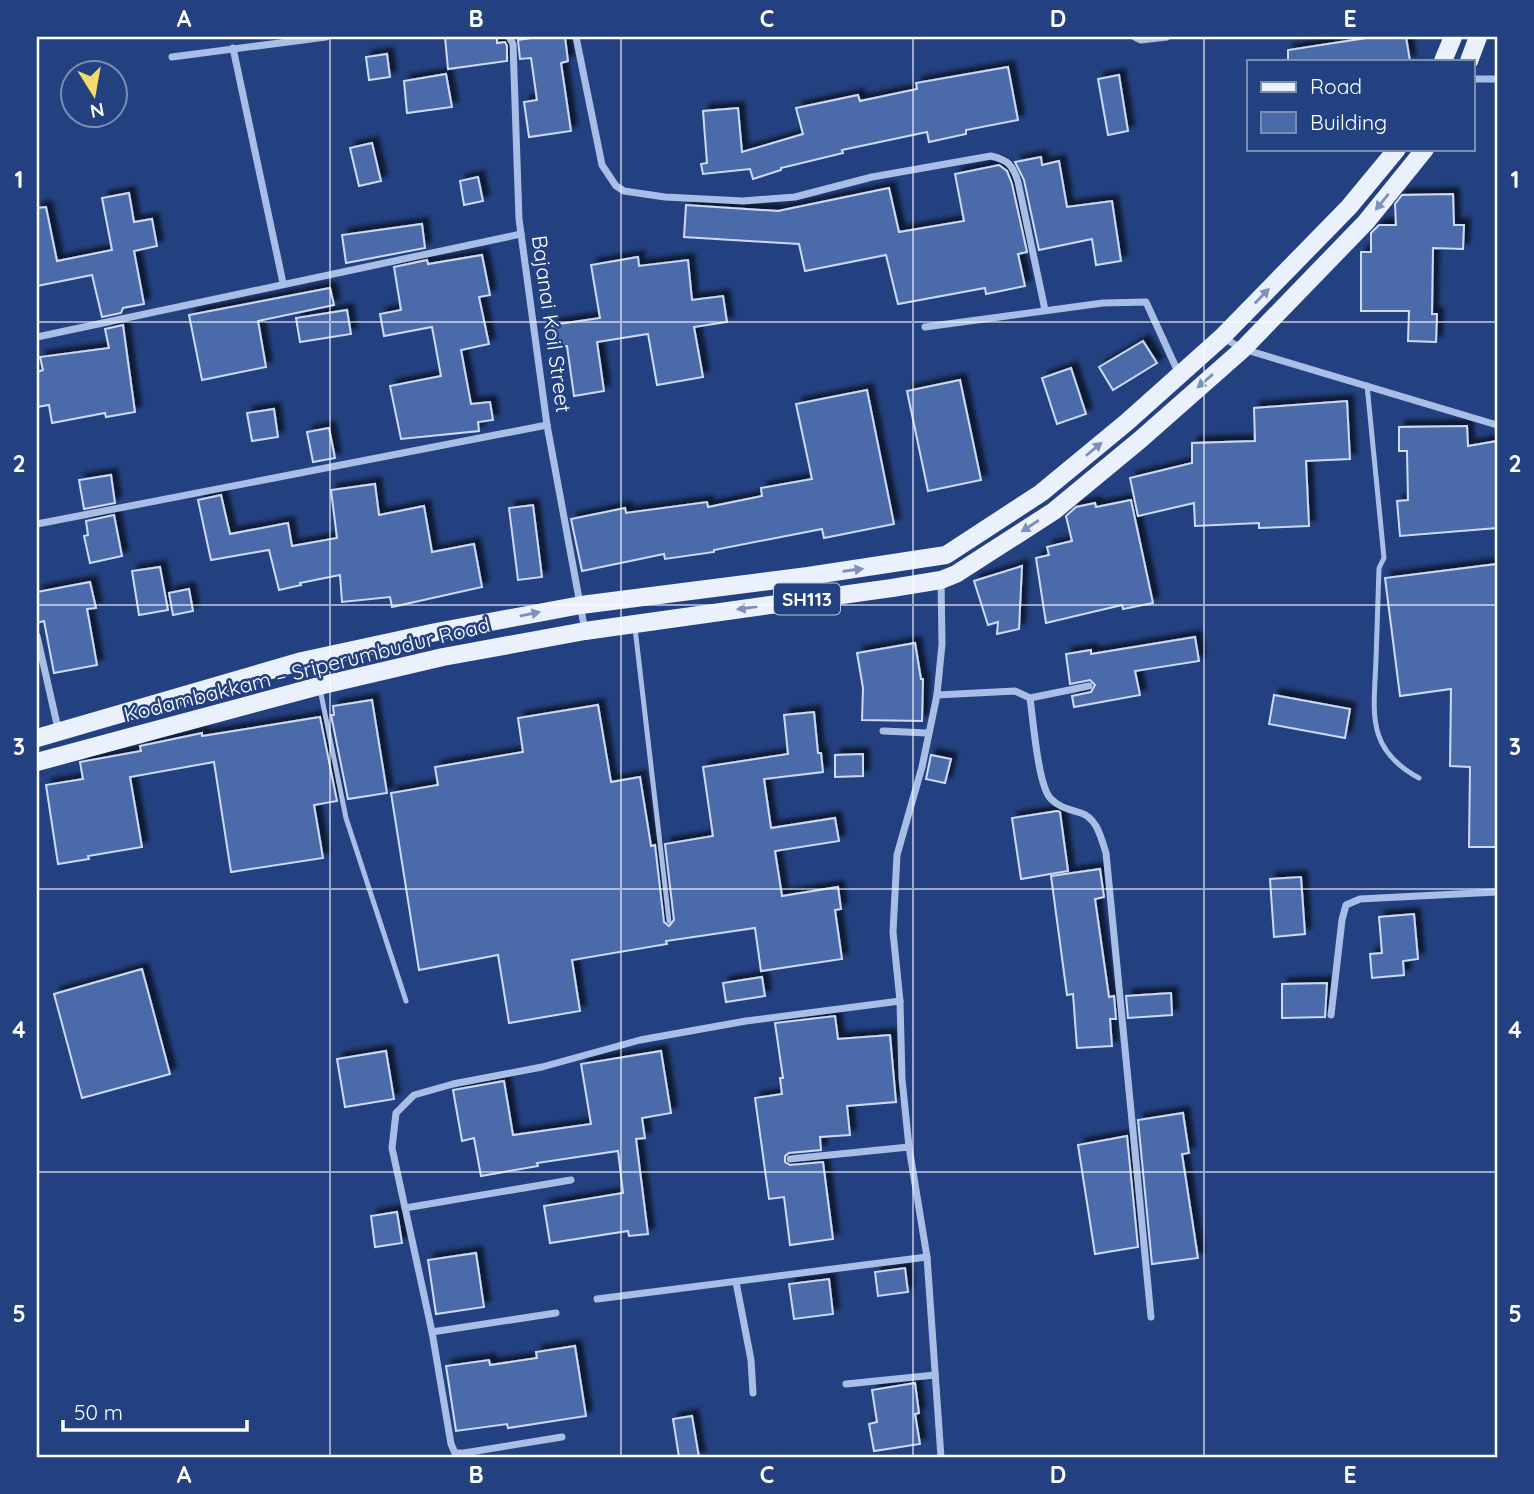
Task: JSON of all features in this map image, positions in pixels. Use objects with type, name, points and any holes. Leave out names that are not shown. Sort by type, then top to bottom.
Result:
[{"type":"main road","points":[[1443,60],[1453,37]]},
{"type":"main road","points":[[1469,60],[1478,37]]},
{"type":"main road","name":"Kodambakkam – Sriperumbudur Road","points":[[37,738],[302,661],[436,632],[581,605],[946,555],[1041,493],[1127,422],[1222,337],[1349,207],[1396,150]]},
{"type":"main road","name":"Kodambakkam – Sriperumbudur Road","points":[[37,762],[320,686],[443,657],[585,631],[941,580],[956,574],[1054,510],[1141,439],[1243,349],[1366,222],[1424,150]]},
{"type":"street","points":[[172,57],[326,37]]},
{"type":"street","points":[[576,37],[602,165],[616,186],[624,191],[665,197],[743,201],[795,197],[872,177],[991,156],[1007,160],[1015,170],[1045,310]]},
{"type":"street","points":[[1135,37],[1141,40],[1167,37]]},
{"type":"street","name":"Bajanai Koil Street","points":[[511,41],[522,234],[547,425],[585,631]]},
{"type":"street","points":[[233,48],[283,283]]},
{"type":"street","points":[[1474,79],[1497,79]]},
{"type":"street","points":[[37,337],[522,234]]},
{"type":"street","points":[[925,327],[1103,303],[1146,302],[1179,375]]},
{"type":"street","points":[[1222,337],[1243,349],[1497,425]]},
{"type":"street","points":[[37,524],[547,425]]},
{"type":"street","points":[[941,580],[942,645],[937,695],[922,767],[897,855],[893,932],[900,1001],[902,1079],[909,1147],[927,1257],[941,1457]]},
{"type":"street","points":[[37,636],[59,733]]},
{"type":"street","points":[[937,695],[1015,691],[1030,698],[1089,686]]},
{"type":"street","points":[[1030,698],[1043,783],[1049,798],[1066,810],[1084,814],[1097,827],[1106,852],[1151,1317]]},
{"type":"street","points":[[883,731],[927,733]]},
{"type":"street","points":[[1331,1015],[1346,905],[1360,899],[1497,892]]},
{"type":"street","points":[[562,1437],[464,1453],[456,1452],[450,1444],[432,1332],[392,1148],[396,1113],[414,1095],[453,1084],[542,1068],[640,1040],[746,1021],[900,1001]]},
{"type":"street","points":[[790,1159],[909,1147]]},
{"type":"street","points":[[405,1208],[571,1181]]},
{"type":"street","points":[[597,1299],[927,1257]]},
{"type":"street","points":[[736,1282],[751,1360],[753,1393]]},
{"type":"street","points":[[432,1332],[556,1313]]},
{"type":"street","points":[[846,1384],[935,1375]]},
{"type":"lane","points":[[1367,385],[1384,558],[1379,568],[1373,684],[1376,728],[1386,753],[1406,771],[1419,778]]},
{"type":"lane","points":[[635,625],[669,921]]},
{"type":"lane","points":[[320,686],[346,818],[407,1000]]},
{"type":"building","points":[[445,37],[497,37],[497,43],[505,42],[507,46],[507,61],[448,69]]},
{"type":"building","points":[[565,37],[568,61],[561,63],[571,131],[529,137],[524,102],[537,100],[531,58],[520,59],[518,40]]},
{"type":"building","points":[[1373,37],[1406,37],[1410,60],[1288,60],[1288,50]]},
{"type":"building","points":[[387,54],[390,77],[369,80],[366,57]]},
{"type":"building","points":[[1008,67],[1018,120],[966,130],[966,134],[929,142],[927,132],[842,150],[843,153],[781,168],[753,179],[750,169],[703,174],[701,164],[707,163],[703,111],[738,108],[742,152],[803,134],[796,108],[858,95],[860,101],[917,89],[916,83]]},
{"type":"building","points":[[446,74],[452,107],[407,113],[404,81]]},
{"type":"building","points":[[1119,75],[1128,131],[1108,135],[1098,79]]},
{"type":"building","points":[[372,143],[381,181],[359,186],[350,148]]},
{"type":"building","points":[[1041,157],[1042,165],[1059,161],[1067,207],[1112,201],[1121,261],[1096,265],[1092,239],[1039,250],[1024,180],[1015,162]]},
{"type":"building","points":[[999,165],[1007,171],[1012,184],[1027,252],[1018,254],[1025,286],[986,294],[985,288],[898,304],[886,255],[805,271],[799,244],[684,237],[686,205],[778,211],[889,188],[899,232],[964,221],[955,174]]},
{"type":"building","points":[[478,177],[483,201],[464,205],[460,181]]},
{"type":"building","points":[[129,193],[134,222],[152,219],[157,246],[134,251],[144,304],[123,308],[121,313],[102,317],[92,275],[37,286],[37,208],[46,207],[57,261],[112,250],[102,198]]},
{"type":"building","points":[[1453,194],[1454,225],[1464,225],[1463,249],[1433,248],[1432,314],[1437,314],[1436,342],[1408,341],[1409,311],[1361,311],[1361,252],[1371,252],[1371,233],[1379,225],[1396,225],[1395,204],[1402,195]]},
{"type":"building","points":[[422,224],[425,248],[346,263],[342,235]]},
{"type":"building","points":[[482,255],[490,295],[479,297],[489,344],[461,350],[471,404],[490,402],[493,420],[478,422],[479,431],[401,439],[390,386],[441,376],[432,327],[384,336],[380,314],[401,310],[394,267],[427,260],[428,264]]},
{"type":"building","points":[[638,257],[639,266],[688,260],[692,300],[723,296],[727,322],[694,327],[703,377],[657,385],[648,334],[597,342],[604,391],[574,396],[567,346],[555,347],[552,325],[600,318],[591,265]]},
{"type":"building","points":[[330,288],[334,305],[258,321],[266,367],[202,380],[189,315]]},
{"type":"building","points":[[347,310],[351,334],[300,342],[296,318]]},
{"type":"building","points":[[123,325],[135,412],[106,417],[105,413],[52,423],[49,405],[37,407],[37,372],[43,370],[40,357],[109,348],[105,329]]},
{"type":"building","points":[[1143,341],[1157,363],[1113,390],[1099,367]]},
{"type":"building","points":[[1071,368],[1086,414],[1057,424],[1042,378]]},
{"type":"building","points":[[960,380],[981,480],[928,491],[907,391]]},
{"type":"building","points":[[867,390],[894,524],[824,538],[822,529],[714,552],[665,559],[664,554],[582,571],[571,519],[625,508],[626,513],[707,502],[708,507],[762,496],[761,488],[812,479],[796,404]]},
{"type":"building","points":[[1347,401],[1350,459],[1306,461],[1309,526],[1259,528],[1259,523],[1195,526],[1194,503],[1138,516],[1130,478],[1192,463],[1192,443],[1255,441],[1254,408]]},
{"type":"building","points":[[274,409],[278,437],[252,441],[247,413]]},
{"type":"building","points":[[1467,426],[1468,446],[1497,441],[1497,528],[1400,536],[1397,501],[1408,500],[1407,451],[1399,451],[1399,427]]},
{"type":"building","points":[[329,428],[335,458],[313,462],[307,432]]},
{"type":"building","points":[[111,475],[115,503],[84,509],[79,480]]},
{"type":"building","points":[[375,484],[379,515],[424,506],[432,552],[474,544],[482,587],[392,607],[390,597],[342,602],[340,575],[279,590],[269,550],[211,560],[198,500],[221,495],[230,534],[288,523],[292,546],[337,538],[331,490]]},
{"type":"building","points":[[1131,500],[1153,603],[1123,609],[1122,605],[1046,623],[1036,558],[1049,555],[1047,547],[1072,541],[1066,516],[1076,507],[1095,503],[1096,507]]},
{"type":"building","points":[[533,505],[542,577],[518,580],[509,508]]},
{"type":"building","points":[[114,515],[122,556],[90,563],[84,536],[88,535],[86,521]]},
{"type":"building","points":[[1497,564],[1497,847],[1469,847],[1470,767],[1450,766],[1451,689],[1400,696],[1385,578]]},
{"type":"building","points":[[1022,566],[1019,629],[997,634],[998,622],[988,625],[974,581]]},
{"type":"building","points":[[160,567],[168,610],[139,615],[132,571]]},
{"type":"building","points":[[90,582],[96,608],[87,609],[97,665],[54,673],[44,621],[37,623],[37,592]]},
{"type":"building","points":[[189,589],[193,611],[173,615],[169,593]]},
{"type":"building","points":[[1195,637],[1199,661],[1135,671],[1140,695],[1074,707],[1072,696],[1091,692],[1095,685],[1090,680],[1070,684],[1066,654],[1091,650],[1091,654]]},
{"type":"building","points":[[915,643],[923,679],[922,721],[862,720],[863,688],[857,653]]},
{"type":"building","points":[[1274,695],[1350,709],[1345,738],[1269,724]]},
{"type":"building","points":[[372,700],[387,793],[348,799],[331,715],[334,715],[333,706]]},
{"type":"building","points":[[598,705],[611,782],[640,777],[651,846],[655,845],[664,922],[669,926],[674,920],[665,844],[713,836],[703,767],[788,754],[784,715],[814,712],[818,753],[821,753],[823,772],[764,779],[771,828],[835,818],[839,841],[775,851],[782,896],[838,887],[841,909],[835,910],[842,959],[761,971],[755,928],[666,941],[667,944],[572,960],[580,1011],[509,1023],[498,955],[419,970],[391,793],[438,785],[435,767],[523,752],[518,718]]},
{"type":"building","points":[[320,717],[337,801],[314,805],[323,858],[231,872],[214,762],[130,777],[142,847],[58,864],[46,785],[83,779],[80,762],[141,751],[140,746],[202,733],[202,736]]},
{"type":"building","points":[[863,754],[863,776],[835,777],[835,755]]},
{"type":"building","points":[[931,755],[951,759],[945,783],[926,779]]},
{"type":"building","points":[[1060,812],[1068,871],[1021,879],[1012,818]]},
{"type":"building","points":[[1100,869],[1104,897],[1095,899],[1109,997],[1114,996],[1116,1019],[1110,1019],[1112,1046],[1077,1048],[1073,994],[1067,995],[1051,876]]},
{"type":"building","points":[[1301,877],[1305,934],[1274,937],[1270,879]]},
{"type":"building","points":[[1414,914],[1418,959],[1403,961],[1404,975],[1372,978],[1370,954],[1382,953],[1379,917]]},
{"type":"building","points":[[142,969],[170,1074],[82,1098],[54,994]]},
{"type":"building","points":[[762,977],[765,996],[726,1002],[723,983]]},
{"type":"building","points":[[1327,983],[1325,1017],[1282,1018],[1282,984]]},
{"type":"building","points":[[1171,993],[1172,1015],[1128,1018],[1126,996]]},
{"type":"building","points":[[835,1016],[838,1039],[890,1035],[896,1102],[847,1106],[850,1135],[820,1137],[821,1150],[789,1153],[785,1156],[785,1162],[790,1165],[823,1162],[833,1239],[790,1245],[784,1197],[769,1199],[755,1098],[782,1094],[780,1078],[783,1078],[775,1023]]},
{"type":"building","points":[[386,1051],[394,1099],[345,1107],[337,1059]]},
{"type":"building","points":[[661,1051],[671,1113],[642,1118],[645,1138],[636,1139],[648,1234],[629,1236],[628,1231],[550,1243],[544,1206],[623,1193],[618,1151],[537,1163],[538,1166],[481,1176],[474,1138],[462,1141],[453,1090],[504,1081],[513,1135],[591,1124],[581,1064]]},
{"type":"building","points":[[1183,1113],[1189,1153],[1182,1154],[1198,1258],[1152,1264],[1138,1120]]},
{"type":"building","points":[[1127,1136],[1138,1247],[1095,1254],[1078,1145]]},
{"type":"building","points":[[397,1212],[402,1243],[375,1247],[371,1216]]},
{"type":"building","points":[[476,1253],[484,1307],[436,1314],[428,1260]]},
{"type":"building","points":[[905,1268],[908,1292],[878,1296],[875,1272]]},
{"type":"building","points":[[829,1279],[833,1314],[794,1319],[789,1284]]},
{"type":"building","points":[[575,1346],[586,1416],[508,1428],[507,1424],[456,1431],[446,1366],[489,1360],[490,1365],[537,1358],[536,1352]]},
{"type":"building","points":[[915,1383],[919,1413],[915,1414],[920,1444],[874,1451],[869,1424],[877,1422],[872,1390]]},
{"type":"building","points":[[692,1416],[699,1457],[679,1457],[673,1419]]}]
